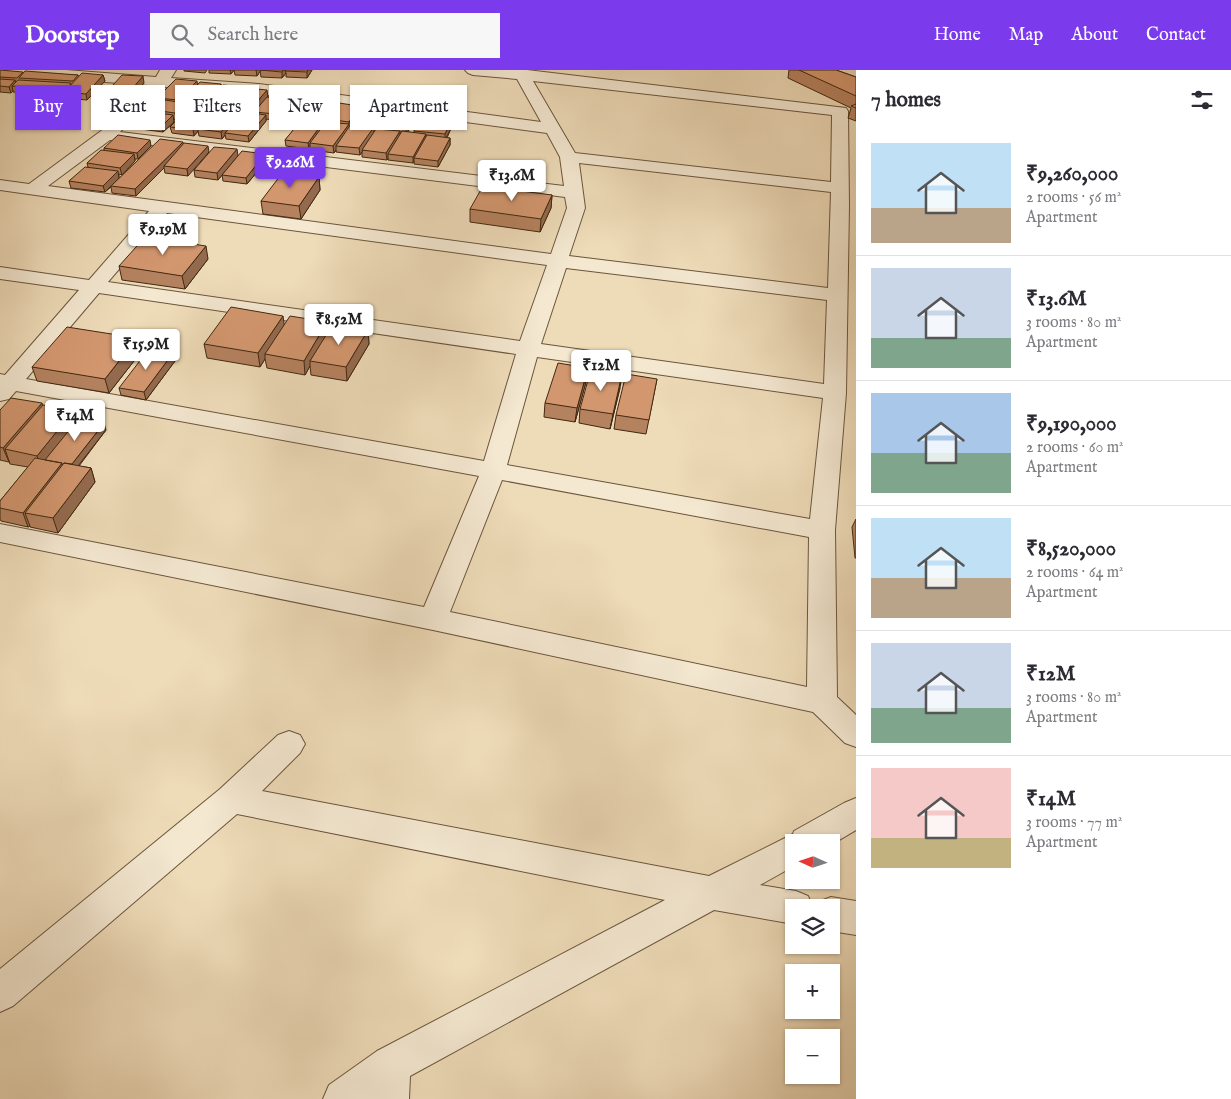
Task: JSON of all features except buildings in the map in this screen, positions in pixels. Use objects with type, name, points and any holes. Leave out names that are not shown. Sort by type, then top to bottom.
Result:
[{"type":"street","points":[[5,70],[165,75],[259,90],[553,129]]},
{"type":"street","points":[[473,70],[521,73],[840,111],[835,394],[822,530],[822,702]]},
{"type":"street","points":[[433,619],[493,471],[528,349],[576,208],[570,158],[521,73]]},
{"type":"street","points":[[33,190],[107,135],[165,75]]},
{"type":"street","points":[[107,135],[574,194]]},
{"type":"street","points":[[570,158],[839,188]]},
{"type":"street","points":[[0,185],[559,261],[837,295]]},
{"type":"street","points":[[3,386],[94,287],[162,207]]},
{"type":"street","points":[[0,273],[835,394]]},
{"type":"street","points":[[3,386],[822,530]]},
{"type":"street","points":[[0,533],[433,619],[822,702],[856,734]]},
{"type":"street","points":[[0,993],[232,799],[290,744]]},
{"type":"street","points":[[232,799],[785,906]]},
{"type":"street","points":[[820,834],[856,813]]},
{"type":"street","points":[[343,1099],[390,1082],[711,893],[785,854]]},
{"type":"street","points":[[840,915],[856,918]]}]
